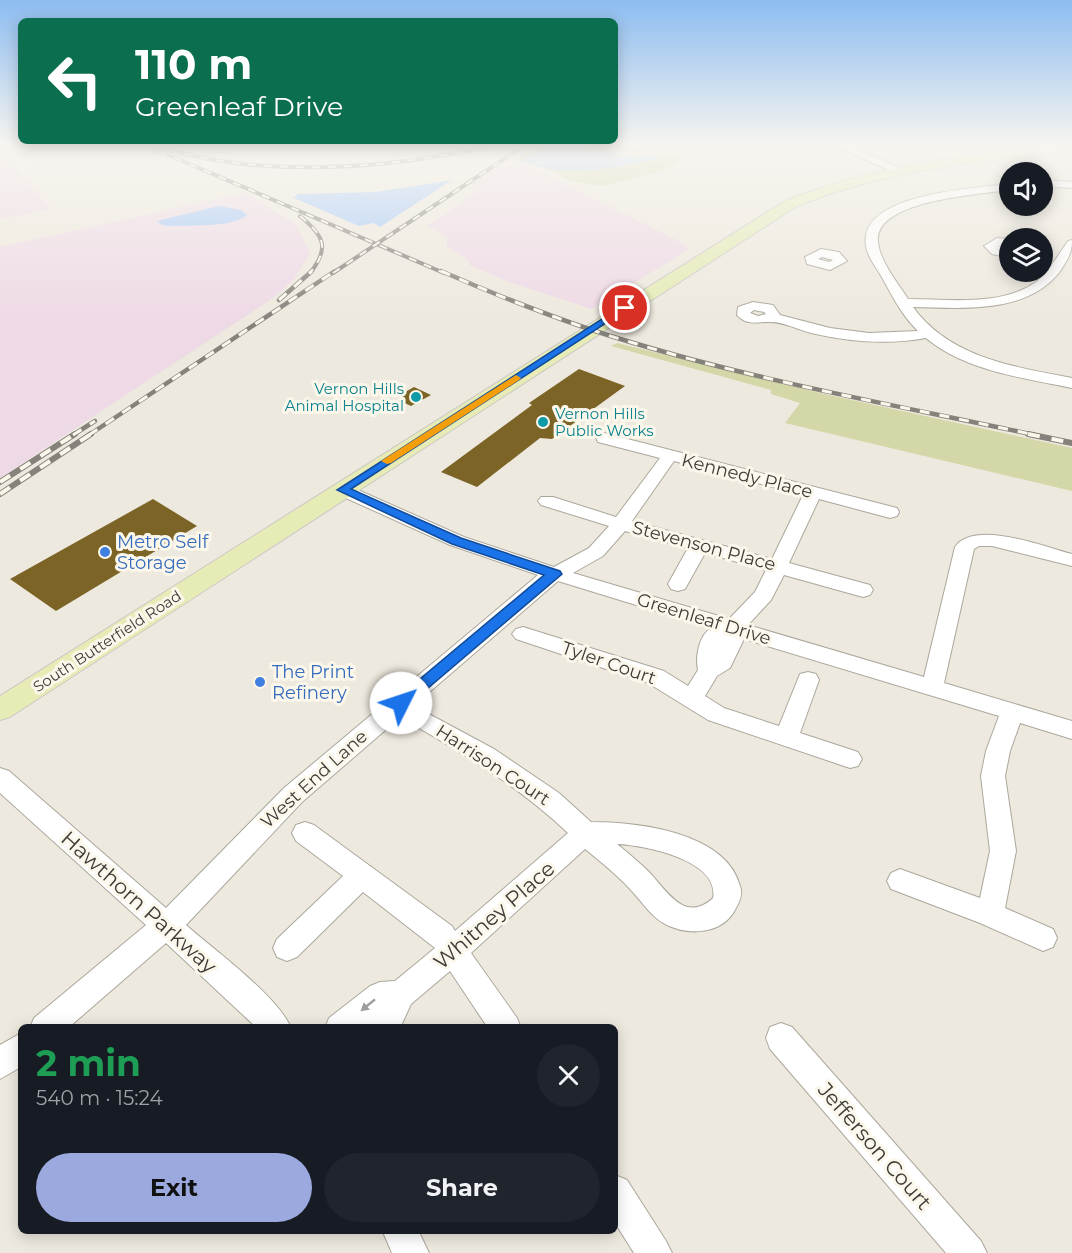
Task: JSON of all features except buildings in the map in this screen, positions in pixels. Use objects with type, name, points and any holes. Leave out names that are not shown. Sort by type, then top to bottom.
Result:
[{"type":"main road","name":"South Butterfield Road","points":[[0,710],[793,203]]},
{"type":"street","points":[[918,203],[889,214],[876,224],[872,232],[871,245],[878,260],[918,322],[929,333],[964,353],[996,366],[1072,383]]},
{"type":"street","points":[[999,242],[990,246],[999,252]]},
{"type":"street","points":[[905,303],[985,302],[1020,295],[1042,283],[1054,259],[1072,244]]},
{"type":"street","points":[[851,260],[878,260]]},
{"type":"street","points":[[772,317],[818,331],[861,338],[902,338],[929,333]]},
{"type":"street","name":"Kennedy Place","points":[[604,438],[669,457],[890,513]]},
{"type":"street","name":"West End Lane","points":[[50,1024],[139,947],[167,926],[293,795],[545,580],[596,552],[621,524],[669,457]]},
{"type":"street","name":"Greenleaf Drive","points":[[343,490],[457,541],[555,574],[1072,730]]},
{"type":"street","points":[[692,698],[709,670],[722,663],[734,642],[733,628],[764,595],[813,493]]},
{"type":"street","name":"Stevenson Place","points":[[547,501],[621,524],[863,590]]},
{"type":"street","points":[[932,688],[965,548],[974,541],[992,540],[1072,560]]},
{"type":"street","points":[[678,584],[700,545]]},
{"type":"street","name":"Tyler Court","points":[[523,634],[656,677],[716,714],[850,759]]},
{"type":"street","points":[[786,738],[807,680]]},
{"type":"street","points":[[990,914],[1003,851],[993,776],[998,751],[1012,712]]},
{"type":"street","name":"Harrison Court","points":[[427,722],[486,756],[550,800],[585,833],[639,880],[665,910],[678,918],[702,921],[713,916],[726,900],[728,888],[724,878],[716,868],[689,850],[632,834],[585,833]]},
{"type":"street","name":"Hawthorn Parkway","points":[[0,778],[261,1010],[273,1024]]},
{"type":"street","points":[[305,833],[442,935],[503,1024]]},
{"type":"street","name":"Whitney Place","points":[[381,1024],[390,1017],[400,994],[453,951],[585,833]]},
{"type":"street","points":[[287,948],[362,876]]},
{"type":"street","points":[[900,881],[990,914],[1043,938]]},
{"type":"street","name":"Whitney Place","points":[[345,1024],[380,996],[400,994]]},
{"type":"street","name":"Jefferson Court","points":[[781,1038],[969,1253]]},
{"type":"street","points":[[0,1064],[18,1050]]},
{"type":"street","points":[[618,1197],[654,1253]]},
{"type":"street","points":[[401,1234],[411,1253]]},
{"type":"shaded area","points":[[0,203],[46,203],[51,209],[0,219]]},
{"type":"shaded area","points":[[197,203],[262,203],[296,224],[310,253],[295,278],[273,298],[0,478],[0,247]]},
{"type":"shaded area","points":[[460,203],[603,203],[677,240],[689,249],[592,309],[512,283],[469,265],[470,261],[447,247],[447,237],[427,226]]},
{"type":"green space","points":[[617,343],[829,395],[1072,448],[1072,491],[785,423],[800,403],[771,394],[771,390],[611,346]]},
{"type":"water","points":[[307,203],[416,203],[380,227],[374,223],[359,226]]},
{"type":"water","points":[[219,206],[241,210],[247,215],[232,222],[210,225],[169,226],[157,221]]},
{"type":"railway","points":[[282,203],[376,244]]},
{"type":"railway","points":[[376,244],[437,203]]},
{"type":"railway","points":[[300,216],[314,229],[322,242],[321,256],[311,272]]},
{"type":"railway","points":[[333,273],[376,244]]},
{"type":"railway","points":[[376,244],[444,273]]},
{"type":"railway","points":[[89,435],[335,271]]},
{"type":"railway","points":[[441,271],[570,322],[644,346],[810,388],[1035,435]]},
{"type":"railway","points":[[279,300],[311,272]]},
{"type":"railway","points":[[73,435],[95,421]]},
{"type":"railway","points":[[0,482],[75,434]]},
{"type":"railway","points":[[0,494],[91,434]]},
{"type":"railway","points":[[1028,434],[1072,443]]},
{"type":"slow traffic","points":[[387,461],[516,378]]},
{"type":"place","name":"Vernon Hills Animal Hospital","points":[[416,397]]},
{"type":"place","name":"Vernon Hills Public Works","points":[[543,422]]},
{"type":"place","name":"Metro Self Storage","points":[[105,552]]},
{"type":"place","name":"The Print Refinery","points":[[260,682]]},
{"type":"route","points":[[401,703],[545,580],[555,574],[457,541],[343,490],[625,308]]}]
